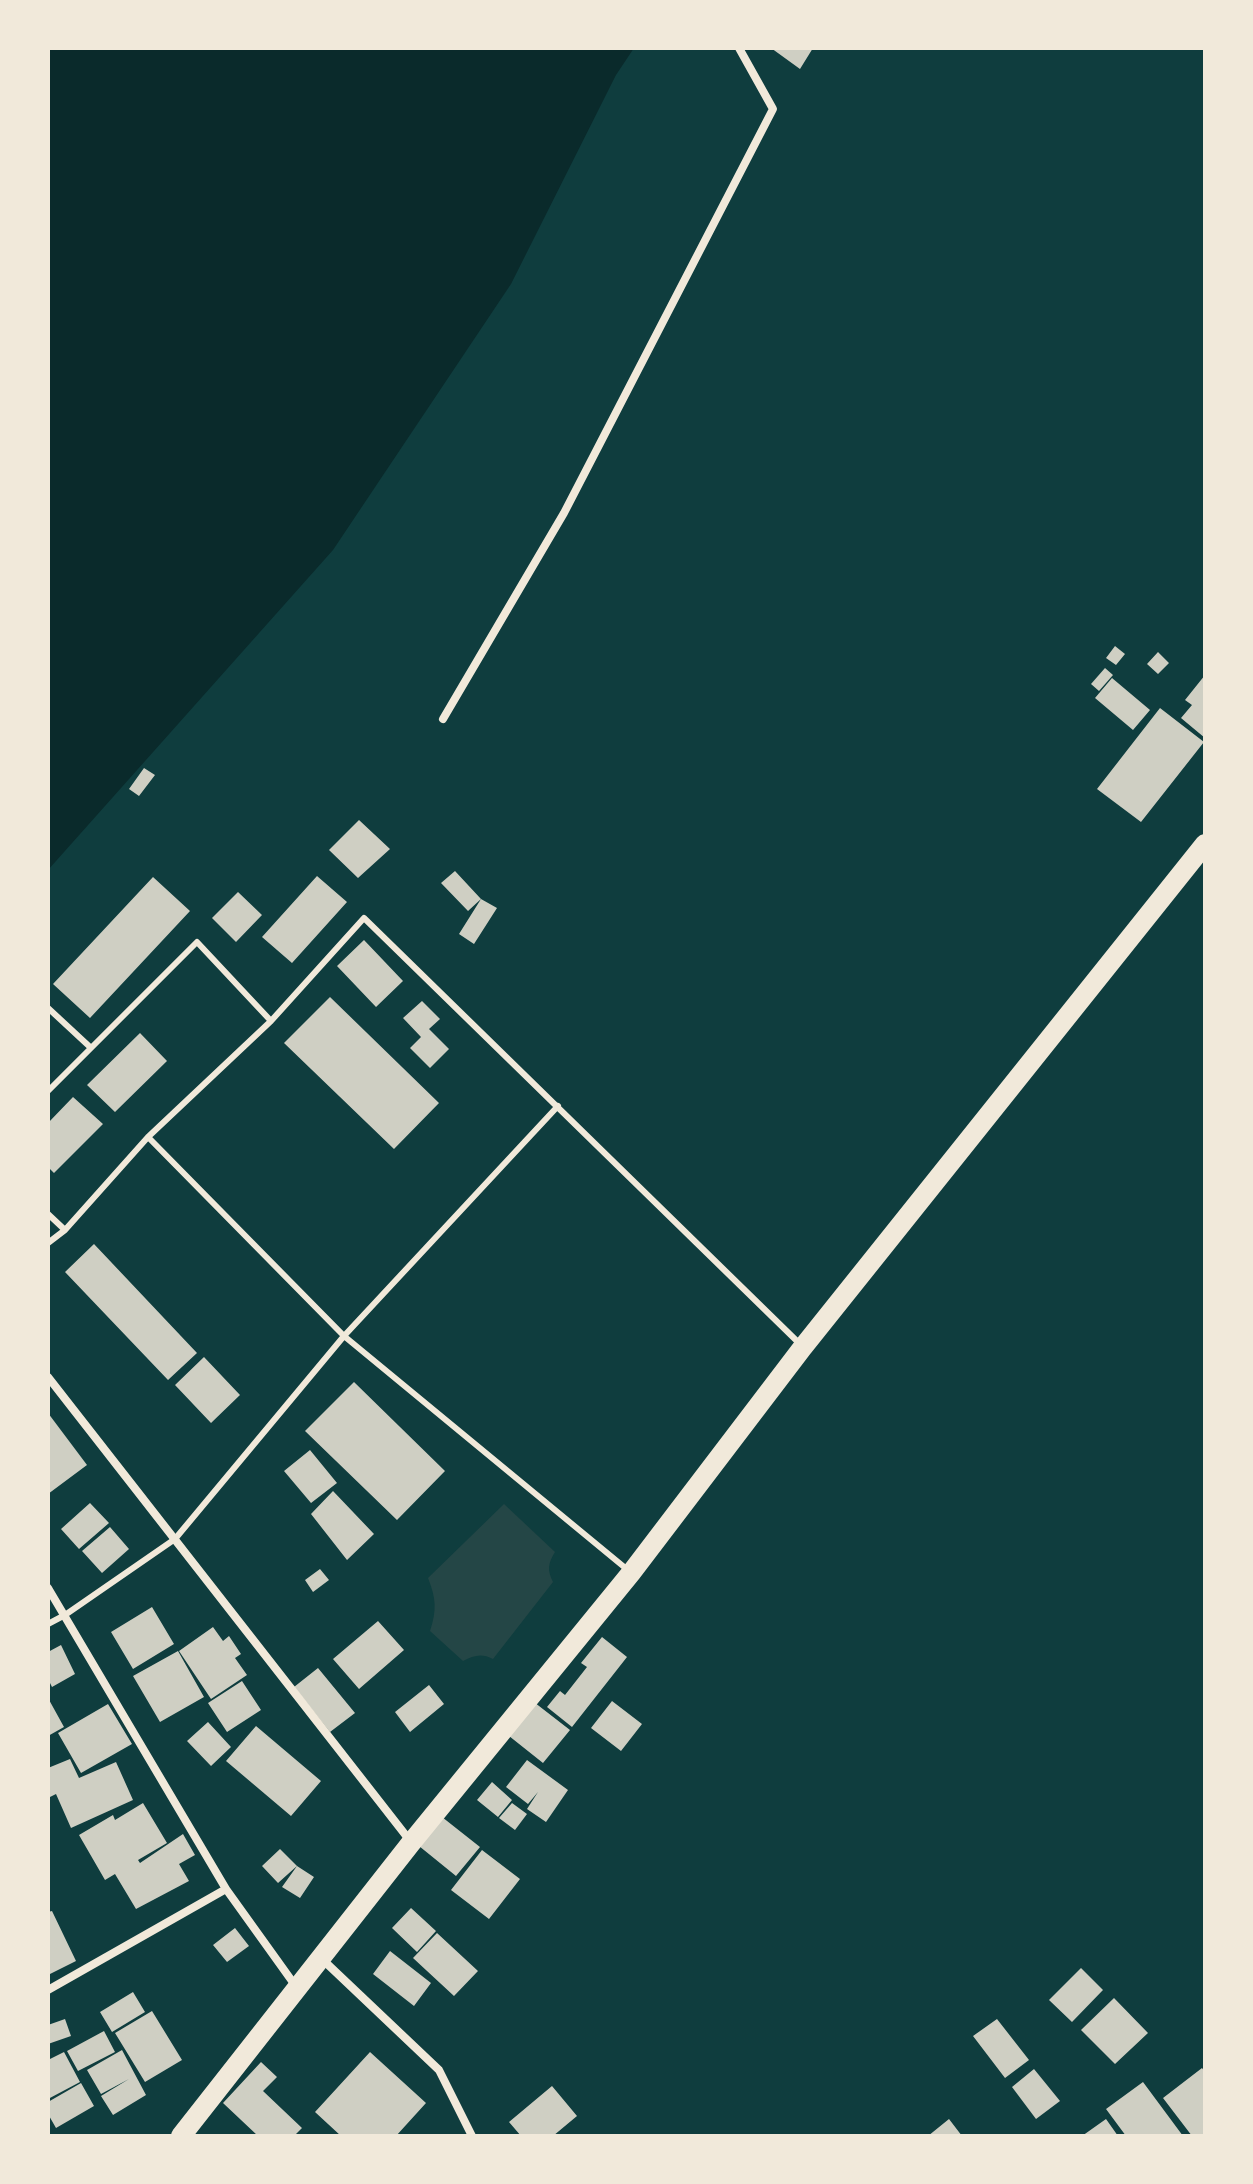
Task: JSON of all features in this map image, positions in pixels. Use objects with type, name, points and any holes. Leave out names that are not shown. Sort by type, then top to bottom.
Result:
[{"type":"main road","points":[[181,2136],[411,1843],[631,1573],[803,1347],[1205,844]]},
{"type":"street","points":[[443,719],[564,513],[773,109],[739,48]]},
{"type":"street","points":[[48,1377],[411,1843]]},
{"type":"street","points":[[48,1588],[226,1889],[297,1989]]},
{"type":"street","points":[[48,1990],[226,1889]]},
{"type":"street","points":[[321,1958],[439,2070],[472,2136]]},
{"type":"lane","points":[[48,1243],[65,1230],[148,1137],[271,1021],[364,918],[803,1347]]},
{"type":"lane","points":[[48,1091],[197,942],[271,1021]]},
{"type":"lane","points":[[48,1008],[90,1047]]},
{"type":"lane","points":[[48,1624],[175,1539],[344,1336],[558,1106]]},
{"type":"lane","points":[[148,1137],[344,1336],[631,1573]]},
{"type":"lane","points":[[48,1214],[65,1230]]},
{"type":"shaded area","points":[[48,48],[634,48],[616,75],[511,284],[333,550],[48,870]]},
{"type":"shaded area","points":[[504,1504],[555,1552],[549,1567],[553,1582],[493,1659],[478,1656],[463,1661],[430,1631],[435,1604],[428,1578]]},
{"type":"building","points":[[771,48],[813,48],[800,69]]},
{"type":"building","points":[[1115,646],[1125,654],[1116,665],[1106,658]]},
{"type":"building","points":[[1158,652],[1169,663],[1158,674],[1147,664]]},
{"type":"building","points":[[1105,668],[1113,675],[1099,691],[1091,684]]},
{"type":"building","points":[[1205,675],[1205,738],[1181,718],[1192,705],[1185,700]]},
{"type":"building","points":[[1112,678],[1150,710],[1133,730],[1095,698]]},
{"type":"building","points":[[1160,708],[1204,742],[1141,822],[1097,789]]},
{"type":"building","points":[[144,768],[155,775],[139,796],[129,789]]},
{"type":"building","points":[[359,820],[390,849],[358,878],[329,850]]},
{"type":"building","points":[[455,871],[481,899],[468,911],[441,883]]},
{"type":"building","points":[[317,876],[347,902],[292,963],[262,937]]},
{"type":"building","points":[[153,877],[190,911],[90,1018],[53,984]]},
{"type":"building","points":[[238,892],[262,915],[236,942],[212,918]]},
{"type":"building","points":[[481,899],[497,908],[474,944],[459,934]]},
{"type":"building","points":[[364,940],[403,981],[376,1007],[337,966]]},
{"type":"building","points":[[330,997],[439,1103],[394,1149],[284,1043]]},
{"type":"building","points":[[422,1001],[440,1019],[429,1029],[449,1049],[430,1068],[410,1048],[421,1037],[403,1018]]},
{"type":"building","points":[[140,1033],[167,1061],[115,1112],[87,1085]]},
{"type":"building","points":[[73,1097],[103,1124],[54,1173],[48,1167],[48,1123]]},
{"type":"building","points":[[94,1244],[197,1353],[168,1380],[65,1272]]},
{"type":"building","points":[[204,1357],[240,1395],[211,1423],[175,1385]]},
{"type":"building","points":[[354,1382],[445,1471],[397,1520],[305,1431]]},
{"type":"building","points":[[48,1413],[87,1465],[48,1494]]},
{"type":"building","points":[[310,1450],[337,1483],[311,1503],[284,1471]]},
{"type":"building","points":[[333,1491],[374,1534],[347,1560],[311,1514]]},
{"type":"building","points":[[90,1503],[109,1523],[79,1549],[61,1529]]},
{"type":"building","points":[[110,1527],[129,1549],[102,1573],[82,1551]]},
{"type":"building","points":[[320,1569],[329,1580],[313,1592],[305,1580]]},
{"type":"building","points":[[152,1607],[174,1644],[133,1669],[111,1632]]},
{"type":"building","points":[[378,1621],[404,1650],[359,1689],[333,1659]]},
{"type":"building","points":[[213,1627],[223,1641],[229,1636],[241,1654],[235,1658],[247,1675],[211,1699],[179,1651]]},
{"type":"building","points":[[602,1637],[627,1657],[572,1727],[547,1707],[560,1691],[565,1695],[587,1667],[581,1663]]},
{"type":"building","points":[[61,1645],[75,1674],[52,1687],[48,1679],[48,1652]]},
{"type":"building","points":[[178,1651],[204,1697],[160,1722],[133,1676]]},
{"type":"building","points":[[318,1668],[355,1713],[330,1732],[294,1687]]},
{"type":"building","points":[[242,1681],[261,1710],[227,1732],[208,1703]]},
{"type":"building","points":[[429,1685],[444,1704],[410,1732],[395,1712]]},
{"type":"building","points":[[48,1698],[64,1727],[48,1736]]},
{"type":"building","points":[[530,1699],[570,1730],[543,1763],[504,1732]]},
{"type":"building","points":[[612,1701],[642,1724],[621,1751],[591,1728]]},
{"type":"building","points":[[108,1704],[132,1744],[81,1773],[58,1733]]},
{"type":"building","points":[[208,1722],[231,1747],[211,1766],[187,1741]]},
{"type":"building","points":[[256,1726],[321,1781],[291,1816],[226,1761]]},
{"type":"building","points":[[70,1759],[79,1778],[116,1762],[133,1800],[71,1828],[56,1794],[48,1798],[48,1768]]},
{"type":"building","points":[[527,1760],[568,1790],[546,1822],[527,1809],[538,1792],[528,1804],[506,1787]]},
{"type":"building","points":[[492,1782],[512,1800],[498,1817],[477,1800]]},
{"type":"building","points":[[143,1803],[167,1843],[138,1860],[140,1863],[183,1834],[195,1855],[179,1864],[189,1881],[136,1909],[115,1874],[105,1880],[79,1835],[113,1815],[115,1820]]},
{"type":"building","points":[[512,1803],[527,1814],[515,1830],[499,1818]]},
{"type":"building","points":[[442,1817],[480,1847],[456,1876],[419,1846]]},
{"type":"building","points":[[280,1849],[297,1866],[278,1883],[262,1866]]},
{"type":"building","points":[[482,1850],[520,1879],[489,1919],[451,1890]]},
{"type":"building","points":[[297,1866],[314,1877],[300,1898],[282,1887]]},
{"type":"building","points":[[411,1908],[436,1931],[417,1952],[392,1928]]},
{"type":"building","points":[[52,1911],[76,1961],[48,1975],[48,1912]]},
{"type":"building","points":[[235,1928],[249,1946],[227,1962],[213,1945]]},
{"type":"building","points":[[437,1933],[478,1971],[454,1996],[413,1958]]},
{"type":"building","points":[[390,1951],[431,1983],[414,2006],[373,1974]]},
{"type":"building","points":[[1081,1968],[1103,1990],[1072,2022],[1049,2000]]},
{"type":"building","points":[[133,1992],[145,2012],[112,2032],[100,2012]]},
{"type":"building","points":[[1114,1998],[1148,2033],[1115,2064],[1081,2030]]},
{"type":"building","points":[[152,2011],[182,2060],[145,2082],[115,2033]]},
{"type":"building","points":[[65,2019],[71,2036],[48,2044],[48,2025]]},
{"type":"building","points":[[997,2019],[1029,2060],[1005,2078],[973,2036]]},
{"type":"building","points":[[104,2031],[115,2052],[78,2071],[67,2051]]},
{"type":"building","points":[[122,2050],[146,2095],[113,2115],[101,2096],[129,2079],[101,2094],[87,2070]]},
{"type":"building","points":[[64,2052],[80,2082],[48,2099],[48,2060]]},
{"type":"building","points":[[370,2052],[426,2103],[396,2136],[341,2136],[315,2112]]},
{"type":"building","points":[[261,2062],[277,2077],[263,2091],[302,2128],[294,2136],[258,2136],[223,2103]]},
{"type":"building","points":[[1202,2068],[1205,2072],[1205,2136],[1192,2136],[1163,2098]]},
{"type":"building","points":[[1034,2069],[1060,2101],[1036,2119],[1012,2087]]},
{"type":"building","points":[[1143,2082],[1183,2136],[1126,2136],[1106,2109]]},
{"type":"building","points":[[81,2083],[94,2106],[56,2128],[48,2114],[48,2102]]},
{"type":"building","points":[[552,2086],[577,2116],[553,2136],[521,2136],[509,2122]]},
{"type":"building","points":[[949,2119],[962,2136],[928,2136]]},
{"type":"building","points":[[1106,2119],[1118,2136],[1082,2136]]}]
